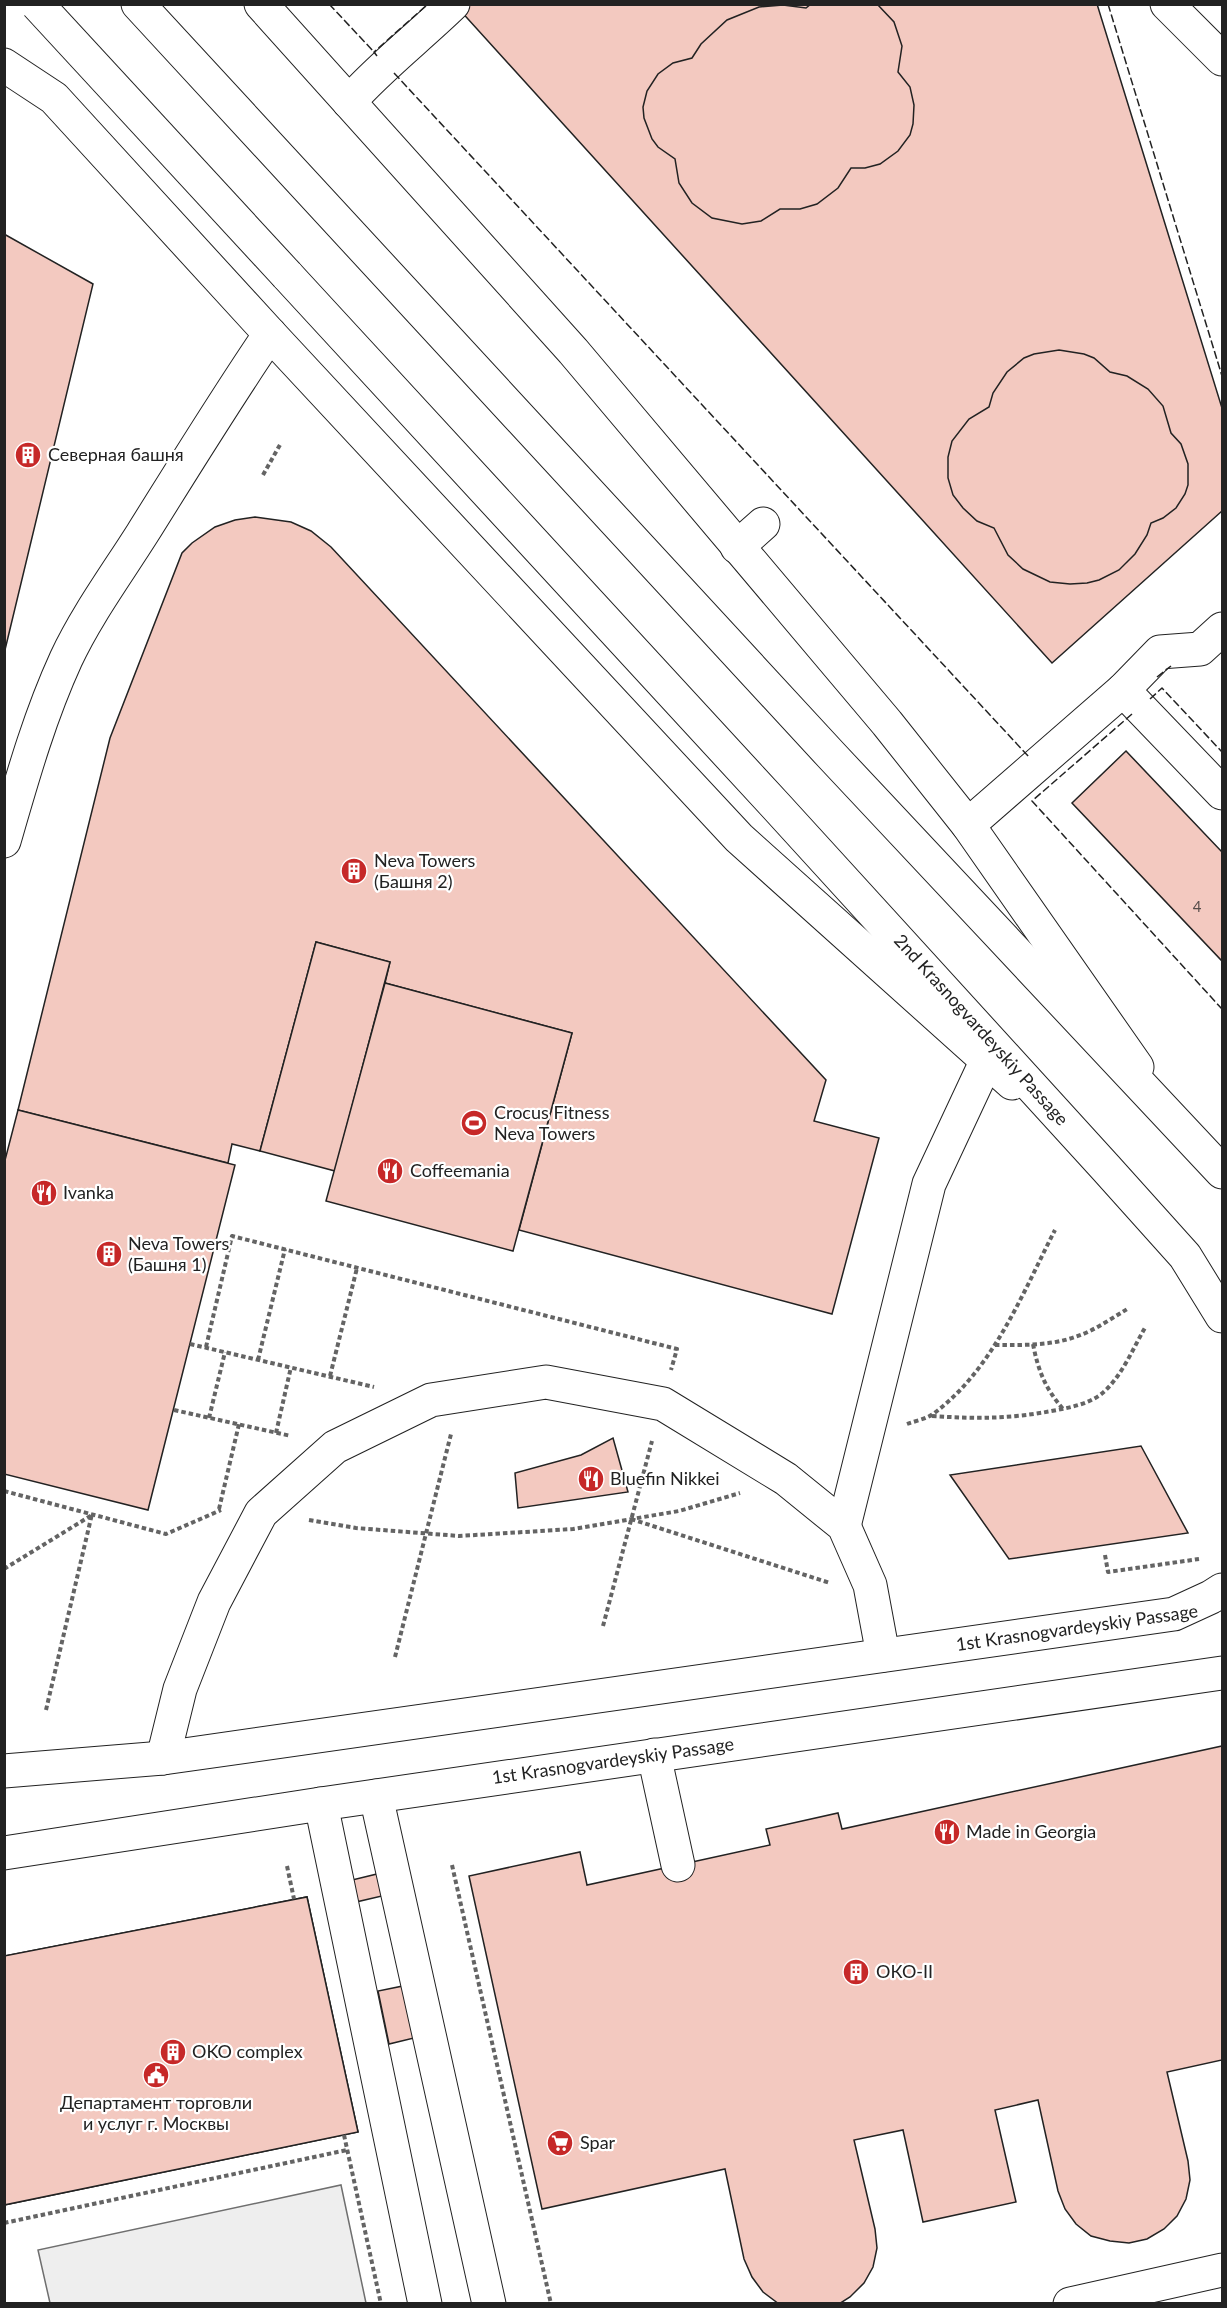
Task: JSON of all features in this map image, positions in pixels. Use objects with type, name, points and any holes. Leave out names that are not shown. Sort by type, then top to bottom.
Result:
[{"type":"main road","name":"2nd Krasnogvardeyskiy Passage","points":[[37,4],[776,806],[1106,1168],[1222,1299]]},
{"type":"main road","points":[[138,4],[831,755],[1222,1172]]},
{"type":"main road","points":[[261,4],[573,351],[887,723],[968,825],[1177,1125]]},
{"type":"main road","points":[[349,102],[371,77],[402,52],[453,4]]},
{"type":"main road","points":[[1167,4],[1222,59]]},
{"type":"main road","points":[[4,64],[54,98],[270,334],[739,838],[1106,1168]]},
{"type":"main road","points":[[4,841],[28,760],[67,658],[113,580],[270,334]]},
{"type":"main road","points":[[737,547],[763,524]]},
{"type":"main road","points":[[968,825],[1123,690],[1160,652],[1200,650],[1222,629]]},
{"type":"main road","points":[[1123,690],[1222,793]]},
{"type":"main road","points":[[844,1526],[929,1184],[987,1060]]},
{"type":"main road","name":"2nd Krasnogvardeyskiy Passage","points":[[1185,1256],[1222,1316]]},
{"type":"main road","points":[[163,1758],[180,1689],[214,1602],[261,1513],[335,1447],[431,1400],[546,1382],[663,1404],[786,1479],[844,1526],[870,1586],[883,1655]]},
{"type":"main road","points":[[1174,1614],[1211,1598],[1222,1590]]},
{"type":"main road","name":"1st Krasnogvardeyskiy Passage","points":[[4,1771],[163,1758],[1222,1608]]},
{"type":"main road","name":"1st Krasnogvardeyskiy Passage","points":[[4,1853],[321,1804],[1222,1673]]},
{"type":"main road","points":[[654,1755],[678,1865]]},
{"type":"main road","points":[[376,1796],[489,2304]]},
{"type":"main road","points":[[321,1804],[425,2304]]},
{"type":"main road","points":[[1070,2304],[1222,2270]]},
{"type":"path","points":[[263,475],[280,444]]},
{"type":"path","points":[[258,1360],[285,1249]]},
{"type":"path","points":[[330,1376],[357,1268]]},
{"type":"path","points":[[994,1346],[1054,1343],[1094,1329],[1129,1308]]},
{"type":"path","points":[[931,1416],[977,1419],[1021,1417],[1084,1404],[1101,1394],[1116,1378],[1146,1326]]},
{"type":"path","points":[[190,1344],[375,1387]]},
{"type":"path","points":[[1033,1344],[1037,1367],[1043,1382],[1063,1409]]},
{"type":"path","points":[[209,1418],[225,1352]]},
{"type":"path","points":[[276,1433],[291,1367]]},
{"type":"path","points":[[395,1657],[460,1396]]},
{"type":"path","points":[[174,1410],[335,1447]]},
{"type":"path","points":[[219,1510],[239,1424]]},
{"type":"path","points":[[4,1491],[166,1534],[219,1510],[261,1513]]},
{"type":"path","points":[[4,1569],[92,1514]]},
{"type":"path","points":[[46,1710],[92,1514]]},
{"type":"path","points":[[630,1519],[838,1585]]},
{"type":"path","points":[[1105,1555],[1108,1572],[1200,1559]]},
{"type":"path","points":[[452,1864],[551,2304]]},
{"type":"path","points":[[287,1866],[294,1899]]},
{"type":"path","points":[[344,2135],[381,2304]]},
{"type":"path","points":[[4,2223],[348,2150]]},
{"type":"shaded area","points":[[341,2185],[366,2303],[50,2303],[38,2250]]},
{"type":"building","points":[[475,4],[1097,4],[1222,408],[1222,511],[1052,663],[458,8]]},
{"type":"building","points":[[811,4],[877,4],[894,22],[902,46],[898,72],[910,87],[914,105],[910,135],[898,151],[880,164],[865,168],[851,168],[838,188],[817,204],[800,209],[780,209],[761,221],[742,224],[712,218],[692,203],[679,183],[675,159],[658,147],[652,139],[644,118],[643,107],[647,91],[658,74],[673,63],[692,58],[701,44],[727,20],[759,7],[783,5],[806,8]]},
{"type":"building","name":"Северная башня","points":[[4,234],[93,284],[4,654]]},
{"type":"building","points":[[1059,350],[1094,358],[1110,372],[1127,376],[1148,389],[1163,406],[1171,433],[1181,444],[1188,464],[1188,485],[1176,508],[1163,518],[1151,523],[1147,535],[1135,554],[1119,570],[1087,583],[1050,582],[1023,569],[1008,555],[994,528],[977,521],[963,508],[953,495],[948,478],[948,457],[952,441],[969,419],[989,407],[993,393],[1007,372],[1024,358]]},
{"type":"building","name":"Neva Towers (Башня 2)","points":[[255,517],[291,522],[311,531],[331,547],[826,1080],[814,1121],[879,1138],[832,1314],[519,1230],[572,1033],[385,983],[390,962],[316,942],[260,1151],[232,1144],[228,1163],[18,1110],[110,738],[182,553],[215,527],[235,520]]},
{"type":"building","points":[[1126,751],[1222,852],[1222,961],[1072,803]]},
{"type":"building","points":[[316,942],[390,962],[335,1171],[260,1151]]},
{"type":"building","points":[[385,983],[572,1033],[513,1251],[326,1201]]},
{"type":"building","name":"Neva Towers (Башня 1)","points":[[18,1110],[235,1165],[148,1510],[4,1474],[4,1164]]},
{"type":"building","points":[[613,1438],[628,1492],[518,1508],[515,1473],[581,1455]]},
{"type":"building","points":[[1141,1446],[1188,1533],[1009,1559],[950,1475]]},
{"type":"building","name":"ОКО-II","points":[[1222,1746],[1222,2060],[1167,2072],[1188,2161],[1190,2180],[1186,2199],[1177,2216],[1164,2229],[1147,2239],[1129,2243],[1091,2236],[1076,2224],[1065,2209],[1058,2191],[1038,2100],[995,2110],[1016,2202],[923,2222],[903,2130],[854,2140],[875,2229],[877,2248],[873,2267],[864,2283],[839,2304],[779,2304],[763,2292],[752,2277],[744,2259],[725,2169],[542,2209],[469,1876],[580,1852],[587,1885],[770,1845],[766,1829],[838,1813],[842,1829]]},
{"type":"building","points":[[377,1874],[382,1896],[356,1902],[352,1880]]},
{"type":"building","name":"OKO complex","points":[[307,1897],[358,2132],[4,2205],[4,1956]]},
{"type":"building","name":"OKO complex","points":[[307,1897],[358,2132],[4,2205],[4,1956]]},
{"type":"building","points":[[403,1986],[414,2038],[389,2044],[378,1991]]},
{"type":"fence","points":[[329,4],[375,53]]},
{"type":"fence","points":[[377,56],[374,52],[428,4]]},
{"type":"fence","points":[[1108,4],[1222,376]]},
{"type":"fence","points":[[394,73],[1029,757]]},
{"type":"fence","points":[[1157,677],[1171,666]]},
{"type":"fence","points":[[1150,699],[1162,688],[1222,752]]},
{"type":"fence","points":[[1132,714],[1032,801],[1222,1009]]},
{"type":"place","name":"Северная башня","points":[[28,455]]},
{"type":"place","name":"Neva Towers (Башня 2)","points":[[354,871]]},
{"type":"place","name":"Crocus Fitness Neva Towers","points":[[474,1123]]},
{"type":"place","name":"Coffeemania","points":[[390,1171]]},
{"type":"place","name":"Ivanka","points":[[44,1193]]},
{"type":"place","name":"Neva Towers (Башня 1)","points":[[109,1254]]},
{"type":"place","name":"Bluefin Nikkei","points":[[591,1479]]},
{"type":"place","name":"Made in Georgia","points":[[947,1832]]},
{"type":"place","name":"ОКО-II","points":[[856,1972]]},
{"type":"place","name":"OKO complex","points":[[173,2052]]},
{"type":"place","name":"Департамент торговли и услуг г. Москвы","points":[[156,2075]]},
{"type":"place","name":"Spar","points":[[560,2143]]}]
